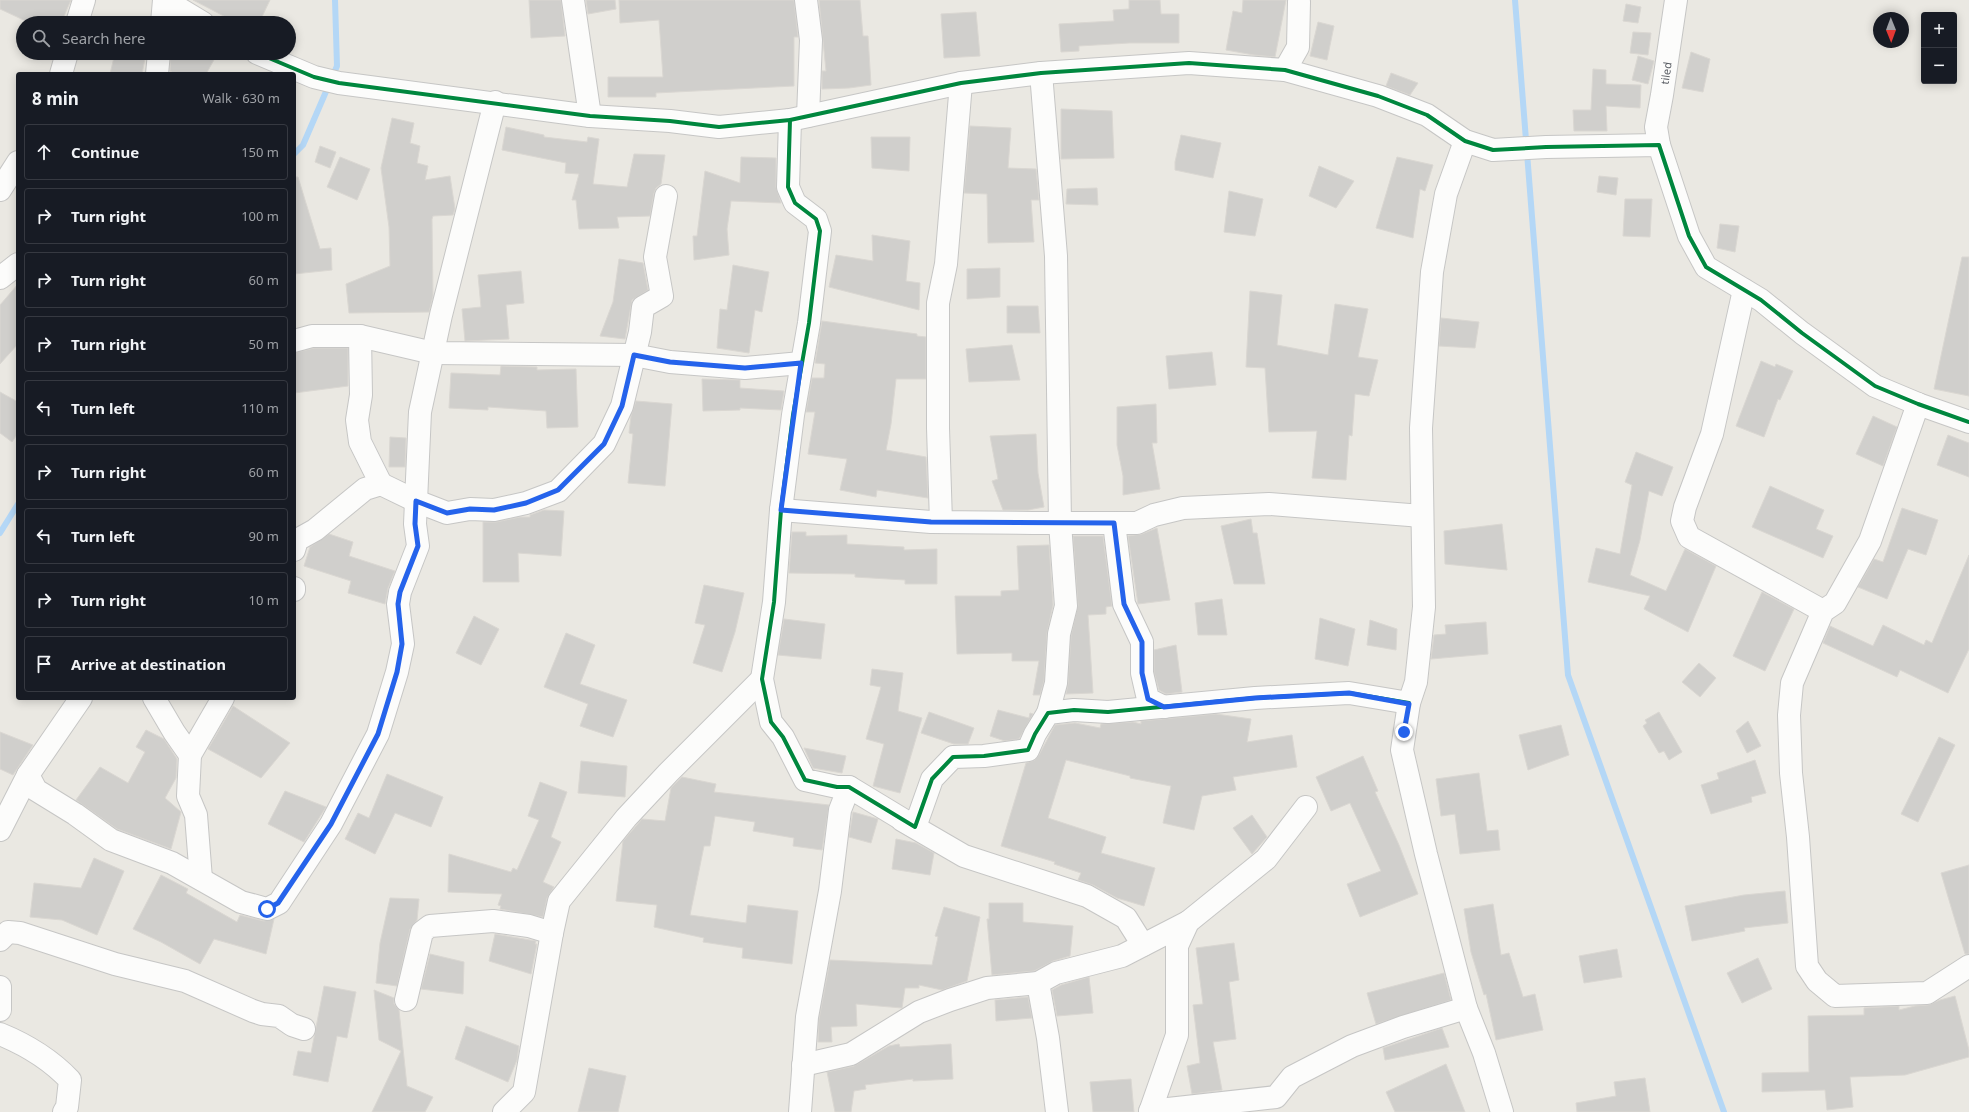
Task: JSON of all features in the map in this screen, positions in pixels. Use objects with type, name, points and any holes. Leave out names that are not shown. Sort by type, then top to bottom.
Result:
[{"type":"street","points":[[79,16],[84,0]]},
{"type":"street","points":[[163,16],[164,0],[191,16]]},
{"type":"street","points":[[573,0],[590,116]]},
{"type":"street","points":[[806,0],[812,40],[788,187],[794,203],[816,219],[820,230],[809,323],[801,363],[781,510],[774,602],[762,679],[771,722],[783,737],[805,780],[837,787],[849,787],[887,812],[964,856],[1087,896],[1126,918],[1142,945]]},
{"type":"street","name":"tiled","points":[[1676,0],[1656,127],[1659,145],[1689,236],[1706,267],[1761,300],[1802,333],[1875,386],[1918,404],[1969,422]]},
{"type":"street","points":[[1285,70],[1298,47],[1299,2]]},
{"type":"street","points":[[62,72],[65,60]]},
{"type":"street","points":[[157,72],[158,60]]},
{"type":"street","points":[[274,60],[314,77],[339,83],[417,94],[495,102],[590,116],[670,121],[720,127],[799,118],[961,84],[1041,73],[1189,63],[1285,70],[1378,96],[1427,115],[1465,141],[1493,150],[1546,147],[1659,145]]},
{"type":"street","points":[[915,827],[932,779],[953,757],[984,756],[1028,750],[1035,734],[1048,714],[1056,683],[1059,634],[1066,606],[1060,523],[1056,256],[1041,73]]},
{"type":"street","points":[[941,522],[938,428],[938,303],[946,264],[961,84]]},
{"type":"street","points":[[28,775],[36,790],[75,814],[111,840],[172,863],[241,902],[267,909],[278,903],[331,824],[378,734],[397,672],[402,644],[398,604],[400,592],[418,546],[415,524],[420,412],[440,315],[495,102]]},
{"type":"street","points":[[1465,141],[1446,194],[1432,272],[1421,428],[1424,607],[1416,682],[1409,704],[1402,750],[1426,854],[1466,1008],[1484,1053],[1502,1112]]},
{"type":"street","points":[[0,190],[16,165]]},
{"type":"street","points":[[360,336],[361,395],[357,420],[360,442],[381,484],[416,501],[447,513],[470,509],[494,510],[526,503],[558,490],[604,444],[622,406],[640,332],[643,307],[662,296],[655,257],[666,196]]},
{"type":"street","points":[[0,278],[16,266]]},
{"type":"street","points":[[1744,290],[1712,434],[1685,507],[1682,521],[1689,537],[1823,611]]},
{"type":"street","points":[[296,340],[312,336],[360,336],[433,353],[634,355],[670,362],[745,368],[801,363]]},
{"type":"street","points":[[1918,404],[1870,541],[1835,603],[1823,611],[1792,683],[1789,715],[1791,773],[1798,837],[1807,966],[1817,981],[1835,996],[1927,993],[1969,966]]},
{"type":"street","points":[[296,543],[297,540],[315,530],[365,490],[381,484]]},
{"type":"street","points":[[781,510],[888,520],[941,522],[1137,523],[1154,515],[1183,508],[1269,504],[1422,516]]},
{"type":"street","points":[[1114,523],[1124,604],[1142,642],[1142,673],[1148,699],[1164,707]]},
{"type":"street","points":[[504,1112],[524,1092],[559,901],[626,818],[668,773],[762,679]]},
{"type":"street","points":[[1048,714],[1074,710],[1108,712],[1255,698],[1349,693],[1409,704]]},
{"type":"street","points":[[0,830],[28,775],[80,700]]},
{"type":"street","points":[[155,700],[174,732],[190,755]]},
{"type":"street","points":[[201,879],[196,815],[188,796],[190,755],[222,700]]},
{"type":"street","points":[[800,1112],[807,1017],[830,892],[840,810],[849,787]]},
{"type":"street","points":[[803,1065],[851,1054],[919,1012],[950,1000],[987,988],[1038,982],[1056,973],[1122,956],[1188,922],[1266,859],[1306,807]]},
{"type":"street","points":[[406,1000],[422,932],[430,926],[494,921],[529,926],[552,933]]},
{"type":"street","points":[[1188,922],[1177,946],[1177,1035],[1150,1112],[1276,1097],[1292,1076],[1352,1046],[1403,1027],[1466,1008]]},
{"type":"street","points":[[0,940],[8,932],[20,933],[115,964],[185,981],[253,1011],[279,1016],[292,1025],[304,1029]]},
{"type":"street","points":[[1038,982],[1048,1038],[1057,1112]]},
{"type":"street","points":[[0,987],[0,1010]]},
{"type":"street","points":[[0,1034],[20,1042],[54,1064],[70,1080],[67,1107],[64,1112]]},
{"type":"building","points":[[0,0],[71,0],[64,16],[16,16],[0,9]]},
{"type":"building","points":[[193,0],[270,0],[262,16],[224,16]]},
{"type":"building","points":[[529,0],[561,0],[565,36],[531,38]]},
{"type":"building","points":[[586,0],[615,0],[616,9],[588,14]]},
{"type":"building","points":[[619,0],[794,0],[798,37],[794,37],[794,86],[656,93],[656,97],[608,97],[608,77],[663,77],[659,20],[620,23]]},
{"type":"building","points":[[819,0],[860,0],[863,36],[868,36],[871,85],[849,88],[822,89],[822,71],[826,71]]},
{"type":"building","points":[[1129,0],[1160,0],[1161,14],[1179,14],[1179,43],[1129,43],[1079,46],[1079,51],[1061,52],[1059,24],[1114,21],[1113,10],[1129,9]]},
{"type":"building","points":[[1243,0],[1286,0],[1275,57],[1226,50],[1233,11],[1242,13]]},
{"type":"building","points":[[1626,4],[1641,7],[1638,23],[1623,21]]},
{"type":"building","points":[[976,12],[980,56],[944,58],[941,14]]},
{"type":"building","points":[[1318,22],[1334,26],[1327,60],[1310,56]]},
{"type":"building","points":[[1633,32],[1651,33],[1648,55],[1630,53]]},
{"type":"building","points":[[1691,52],[1710,59],[1703,92],[1682,88]]},
{"type":"building","points":[[1638,56],[1654,61],[1648,84],[1632,80]]},
{"type":"building","points":[[113,60],[145,60],[142,72],[110,72]]},
{"type":"building","points":[[171,60],[214,60],[207,72],[170,71]]},
{"type":"building","points":[[1593,69],[1606,70],[1606,84],[1641,85],[1640,108],[1606,106],[1607,131],[1574,131],[1573,110],[1591,110]]},
{"type":"building","points":[[1391,73],[1418,83],[1410,95],[1386,86]]},
{"type":"building","points":[[1061,109],[1112,111],[1114,158],[1061,159]]},
{"type":"building","points":[[392,118],[414,123],[410,143],[420,146],[417,163],[428,166],[425,180],[450,176],[455,209],[453,215],[433,216],[432,219],[433,296],[429,312],[349,313],[346,284],[390,266],[389,227],[381,168]]},
{"type":"building","points":[[970,126],[1011,128],[1008,168],[1036,169],[1039,200],[1031,200],[1034,242],[988,243],[987,194],[964,193]]},
{"type":"building","points":[[506,127],[544,135],[544,137],[587,142],[588,137],[599,139],[593,184],[627,187],[634,154],[665,155],[661,184],[656,188],[654,193],[650,216],[617,217],[619,228],[579,229],[576,200],[572,200],[579,174],[565,173],[566,163],[502,150]]},
{"type":"building","points":[[1181,135],[1221,143],[1213,178],[1175,170],[1175,162]]},
{"type":"building","points":[[871,137],[910,137],[909,171],[872,168]]},
{"type":"building","points":[[320,146],[336,152],[330,168],[315,162]]},
{"type":"building","points":[[340,157],[370,169],[357,200],[327,187]]},
{"type":"building","points":[[741,157],[776,158],[776,187],[781,203],[731,201],[727,229],[729,255],[694,260],[693,236],[697,236],[705,171],[740,183]]},
{"type":"building","points":[[1397,157],[1433,165],[1425,191],[1420,189],[1413,238],[1376,228]]},
{"type":"building","points":[[1319,166],[1354,181],[1336,208],[1309,196]]},
{"type":"building","points":[[1599,176],[1618,178],[1616,195],[1597,192]]},
{"type":"building","points":[[296,177],[298,177],[320,249],[331,248],[332,270],[296,274]]},
{"type":"building","points":[[1097,188],[1098,205],[1066,204],[1067,189]]},
{"type":"building","points":[[1229,191],[1263,199],[1255,236],[1224,232]]},
{"type":"building","points":[[1625,199],[1652,199],[1650,237],[1623,236]]},
{"type":"building","points":[[1720,224],[1739,226],[1735,252],[1717,248]]},
{"type":"building","points":[[872,235],[910,241],[906,281],[920,283],[919,310],[829,287],[836,255],[873,261]]},
{"type":"building","points":[[1962,257],[1969,257],[1969,396],[1934,389]]},
{"type":"building","points":[[619,259],[643,263],[648,290],[632,300],[625,339],[600,336],[613,302]]},
{"type":"building","points":[[733,265],[769,272],[762,312],[755,310],[749,353],[717,348],[720,309],[727,310]]},
{"type":"building","points":[[1000,268],[1000,297],[967,299],[967,269]]},
{"type":"building","points":[[521,271],[524,303],[506,305],[509,339],[465,341],[462,309],[481,307],[478,275]]},
{"type":"building","points":[[16,286],[16,346],[0,364],[0,305]]},
{"type":"building","points":[[1250,291],[1282,295],[1277,345],[1328,355],[1335,304],[1368,309],[1358,357],[1378,360],[1369,396],[1355,394],[1352,436],[1349,435],[1346,480],[1312,478],[1317,431],[1269,432],[1265,368],[1246,367]]},
{"type":"building","points":[[1007,306],[1038,306],[1040,333],[1007,333]]},
{"type":"building","points":[[1441,318],[1479,322],[1475,348],[1439,346]]},
{"type":"building","points":[[822,321],[917,334],[917,336],[926,337],[926,379],[896,379],[891,424],[886,450],[926,457],[928,498],[877,490],[876,497],[840,490],[847,459],[808,454],[815,412],[806,412],[812,378],[824,378],[825,364],[815,363]]},
{"type":"building","points":[[1012,345],[1020,380],[969,382],[966,349]]},
{"type":"building","points":[[314,348],[348,348],[348,386],[296,393],[296,352]]},
{"type":"building","points":[[1212,352],[1216,385],[1169,389],[1166,356]]},
{"type":"building","points":[[1761,361],[1775,367],[1776,364],[1793,371],[1780,400],[1778,399],[1764,437],[1736,426]]},
{"type":"building","points":[[501,366],[537,367],[537,370],[576,369],[578,427],[547,428],[546,411],[488,407],[488,410],[449,408],[451,373],[500,375]]},
{"type":"building","points":[[702,379],[740,380],[740,388],[784,391],[781,410],[740,408],[740,410],[703,411]]},
{"type":"building","points":[[0,392],[16,401],[16,436],[12,442],[0,433]]},
{"type":"building","points":[[636,401],[672,404],[665,486],[628,483],[633,434],[629,433],[631,416]]},
{"type":"building","points":[[1156,404],[1157,443],[1152,443],[1160,489],[1123,495],[1123,476],[1117,445],[1117,407]]},
{"type":"building","points":[[1873,416],[1897,427],[1883,466],[1856,454]]},
{"type":"building","points":[[1036,434],[1038,473],[1044,507],[1028,510],[1003,510],[992,481],[998,479],[990,436]]},
{"type":"building","points":[[1948,435],[1969,443],[1969,477],[1937,465]]},
{"type":"building","points":[[390,437],[406,438],[405,467],[389,467]]},
{"type":"building","points":[[1636,452],[1673,467],[1662,496],[1649,491],[1640,540],[1630,575],[1666,591],[1685,549],[1716,566],[1688,632],[1644,609],[1650,596],[1588,582],[1596,548],[1620,554],[1632,485],[1625,482]]},
{"type":"building","points":[[1770,486],[1824,510],[1816,529],[1833,536],[1823,558],[1752,527]]},
{"type":"building","points":[[1902,508],[1938,520],[1926,555],[1908,549],[1887,599],[1858,587],[1874,559],[1883,562]]},
{"type":"building","points":[[544,510],[564,511],[561,556],[518,553],[519,582],[483,582],[483,522],[496,522],[520,517],[530,517],[530,515]]},
{"type":"building","points":[[1251,519],[1253,533],[1257,533],[1265,584],[1234,584],[1221,526]]},
{"type":"building","points":[[1502,524],[1507,570],[1445,564],[1444,531]]},
{"type":"building","points":[[1157,528],[1170,600],[1138,604],[1128,536],[1142,534]]},
{"type":"building","points":[[792,532],[806,532],[806,536],[847,535],[847,544],[904,547],[904,550],[937,549],[937,584],[905,584],[905,580],[855,577],[855,574],[789,573]]},
{"type":"building","points":[[329,534],[353,542],[349,556],[395,571],[388,588],[385,604],[348,593],[351,581],[304,566],[310,547]]},
{"type":"building","points":[[1073,536],[1103,536],[1112,606],[1106,607],[1106,614],[1088,615],[1093,693],[1066,694],[1071,636],[1078,605]]},
{"type":"building","points":[[1049,545],[1053,605],[1047,633],[1044,681],[1040,695],[1033,695],[1039,661],[1012,661],[1012,653],[957,654],[955,596],[1001,596],[1001,591],[1019,590],[1017,546]]},
{"type":"building","points":[[1969,555],[1969,649],[1948,693],[1900,670],[1897,677],[1823,643],[1830,626],[1873,646],[1883,625],[1924,645],[1926,640],[1932,643]]},
{"type":"building","points":[[704,585],[744,593],[735,632],[722,672],[693,663],[705,625],[695,623]]},
{"type":"building","points":[[1762,592],[1794,609],[1765,671],[1733,656]]},
{"type":"building","points":[[1222,599],[1227,635],[1198,635],[1195,603]]},
{"type":"building","points":[[474,616],[499,629],[481,665],[456,653]]},
{"type":"building","points":[[1320,618],[1355,629],[1348,666],[1315,659]]},
{"type":"building","points":[[784,619],[825,624],[821,659],[778,655]]},
{"type":"building","points":[[1370,620],[1397,629],[1396,650],[1367,645]]},
{"type":"building","points":[[1486,622],[1488,654],[1431,659],[1434,635],[1446,634],[1445,625]]},
{"type":"building","points":[[566,633],[595,645],[580,684],[627,700],[613,737],[580,726],[588,704],[544,687]]},
{"type":"building","points":[[1176,645],[1182,692],[1166,694],[1159,690],[1154,672],[1154,650]]},
{"type":"building","points":[[1699,663],[1716,678],[1700,697],[1682,682]]},
{"type":"building","points":[[872,669],[903,673],[898,711],[922,718],[900,793],[873,786],[884,744],[866,739],[881,687],[870,685]]},
{"type":"building","points":[[233,706],[290,743],[261,778],[208,749]]},
{"type":"building","points":[[998,710],[1029,718],[1030,713],[1033,714],[1019,739],[1005,741],[990,736]]},
{"type":"building","points":[[929,712],[974,728],[968,744],[954,744],[921,733]]},
{"type":"building","points":[[1659,712],[1682,752],[1669,760],[1664,751],[1659,753],[1643,726],[1647,723],[1645,720]]},
{"type":"building","points":[[1216,714],[1251,719],[1247,742],[1292,735],[1297,767],[1233,777],[1236,790],[1202,796],[1194,830],[1163,823],[1171,786],[1130,778],[1130,776],[1066,760],[1048,818],[1106,837],[1101,853],[1155,868],[1144,906],[1117,898],[1093,885],[1078,880],[1081,873],[1054,864],[1055,862],[1001,846],[1026,763],[1035,760],[1039,755],[1055,725],[1075,723],[1100,728],[1101,724],[1133,722],[1141,724],[1141,721]]},
{"type":"building","points":[[1748,721],[1761,746],[1747,753],[1736,731]]},
{"type":"building","points":[[1561,725],[1569,755],[1528,770],[1519,735]]},
{"type":"building","points":[[146,730],[164,739],[177,759],[176,778],[165,798],[181,812],[171,849],[117,829],[76,800],[100,767],[128,783],[145,752],[136,747]]},
{"type":"building","points":[[0,732],[33,745],[13,775],[0,769]]},
{"type":"building","points":[[1939,737],[1955,745],[1918,822],[1901,814]]},
{"type":"building","points":[[804,748],[846,756],[842,773],[813,768]]},
{"type":"building","points":[[1363,756],[1378,791],[1375,792],[1399,845],[1418,894],[1360,917],[1347,884],[1381,871],[1350,803],[1331,811],[1316,777]]},
{"type":"building","points":[[1755,760],[1766,793],[1751,797],[1752,802],[1711,814],[1701,785],[1719,779],[1717,773]]},
{"type":"building","points":[[581,761],[627,766],[625,797],[578,793]]},
{"type":"building","points":[[1479,773],[1487,831],[1498,830],[1500,850],[1460,854],[1455,814],[1441,816],[1436,779]]},
{"type":"building","points":[[387,774],[443,797],[431,827],[395,813],[375,854],[345,839],[358,813],[369,818]]},
{"type":"building","points":[[682,777],[716,784],[714,792],[829,805],[822,850],[793,846],[794,838],[753,831],[755,822],[715,816],[710,846],[704,846],[690,915],[746,923],[748,905],[798,911],[792,964],[742,958],[743,948],[703,942],[704,938],[654,927],[657,905],[616,901],[623,841],[642,819],[665,821],[671,788]]},
{"type":"building","points":[[540,782],[567,792],[551,837],[561,842],[543,882],[554,887],[547,898],[543,917],[500,909],[501,906],[498,905],[502,894],[448,892],[449,854],[511,872],[513,868],[517,870],[539,820],[528,816]]},
{"type":"building","points":[[285,791],[326,807],[304,842],[268,824]]},
{"type":"building","points":[[853,812],[878,819],[871,843],[849,837]]},
{"type":"building","points":[[1252,815],[1267,837],[1252,854],[1233,828]]},
{"type":"building","points":[[896,839],[916,843],[934,853],[930,875],[892,869]]},
{"type":"building","points":[[94,858],[124,871],[97,935],[62,920],[30,917],[34,883],[81,888]]},
{"type":"building","points":[[1969,865],[1969,954],[1965,954],[1941,873]]},
{"type":"building","points":[[161,875],[188,889],[186,893],[237,922],[240,915],[264,921],[274,919],[266,954],[214,939],[200,964],[161,942],[133,929]]},
{"type":"building","points":[[1785,891],[1788,923],[1744,928],[1745,931],[1692,941],[1685,906],[1744,895]]},
{"type":"building","points":[[390,898],[419,899],[417,920],[410,929],[397,986],[376,983],[380,943]]},
{"type":"building","points":[[989,903],[1023,903],[1023,922],[1073,926],[1070,956],[1053,961],[1034,971],[992,975],[987,919],[989,919]]},
{"type":"building","points":[[1493,904],[1501,955],[1509,953],[1523,997],[1535,994],[1543,1030],[1496,1040],[1486,994],[1484,995],[1471,952],[1464,909]]},
{"type":"building","points":[[944,907],[980,917],[967,981],[942,990],[919,985],[919,988],[905,988],[902,1008],[856,1004],[857,1026],[831,1027],[832,1042],[818,1042],[819,1019],[830,960],[932,965],[938,937],[935,936]]},
{"type":"building","points":[[495,934],[536,941],[535,944],[537,944],[531,974],[489,961]]},
{"type":"building","points":[[1234,943],[1239,980],[1229,982],[1236,1039],[1213,1042],[1222,1090],[1192,1094],[1187,1066],[1200,1063],[1193,1005],[1203,1004],[1196,948]]},
{"type":"building","points":[[1617,949],[1622,977],[1584,983],[1579,956]]},
{"type":"building","points":[[430,954],[464,962],[463,994],[421,989]]},
{"type":"building","points":[[1758,958],[1772,989],[1742,1003],[1727,973]]},
{"type":"building","points":[[1444,973],[1451,1000],[1376,1024],[1367,993]]},
{"type":"building","points":[[1089,977],[1093,1013],[1057,1016],[1052,990],[1061,985]]},
{"type":"building","points":[[324,986],[356,992],[347,1038],[337,1036],[328,1082],[293,1075],[298,1051],[311,1053]]},
{"type":"building","points":[[374,990],[394,998],[394,1004],[399,1010],[407,1086],[433,1097],[425,1112],[372,1112],[401,1051],[379,1040]]},
{"type":"building","points":[[1955,996],[1969,1050],[1969,1057],[1905,1075],[1850,1077],[1853,1107],[1827,1110],[1825,1090],[1762,1092],[1762,1073],[1809,1072],[1808,1016],[1864,1015],[1864,1008],[1899,1006],[1899,1010],[1915,1006],[1928,1005]]},
{"type":"building","points":[[1028,997],[1032,1018],[996,1021],[995,1000]]},
{"type":"building","points":[[466,1026],[519,1046],[517,1060],[508,1082],[455,1059]]},
{"type":"building","points":[[1442,1028],[1449,1047],[1385,1060],[1383,1048]]},
{"type":"building","points":[[899,1044],[900,1047],[951,1044],[953,1079],[913,1081],[913,1079],[865,1085],[866,1089],[854,1091],[851,1112],[835,1112],[827,1072],[854,1066],[889,1046]]},
{"type":"building","points":[[1446,1064],[1465,1112],[1395,1112],[1386,1092]]},
{"type":"building","points":[[589,1068],[626,1076],[618,1112],[578,1112]]},
{"type":"building","points":[[1645,1078],[1650,1112],[1577,1112],[1576,1103],[1616,1096],[1614,1082]]},
{"type":"building","points":[[1131,1079],[1134,1112],[1093,1112],[1090,1082]]},
{"type":"waterway","points":[[296,152],[303,145],[337,66],[335,0]]},
{"type":"waterway","points":[[1515,0],[1568,675],[1724,1112]]},
{"type":"waterway","points":[[0,533],[16,507]]},
{"type":"cycle path","points":[[274,60],[314,77],[339,83],[590,116],[670,121],[719,127],[790,120],[961,83],[1041,73],[1189,63],[1285,70],[1378,96],[1427,115],[1465,141],[1493,150],[1546,147],[1659,145],[1689,236],[1706,267],[1761,300],[1802,333],[1875,386],[1918,404],[1969,422]]},
{"type":"cycle path","points":[[790,120],[788,187],[795,203],[816,219],[820,231],[809,323],[793,415],[781,510],[774,602],[762,679],[771,722],[783,737],[805,780],[837,787],[849,787],[915,827],[932,779],[953,757],[984,756],[1028,750],[1035,734],[1048,713],[1074,710],[1108,712],[1255,698],[1349,693],[1409,703]]},
{"type":"route","points":[[267,909],[278,903],[331,824],[378,734],[397,672],[402,644],[398,604],[400,592],[418,546],[415,524],[416,501],[447,513],[470,509],[494,510],[526,503],[558,490],[604,444],[622,406],[634,355],[670,362],[745,368],[801,363],[798,395],[793,415],[781,510],[888,520],[931,522],[1114,523],[1124,604],[1142,642],[1142,673],[1148,699],[1164,707],[1255,698],[1349,693],[1409,704],[1404,732]]}]
